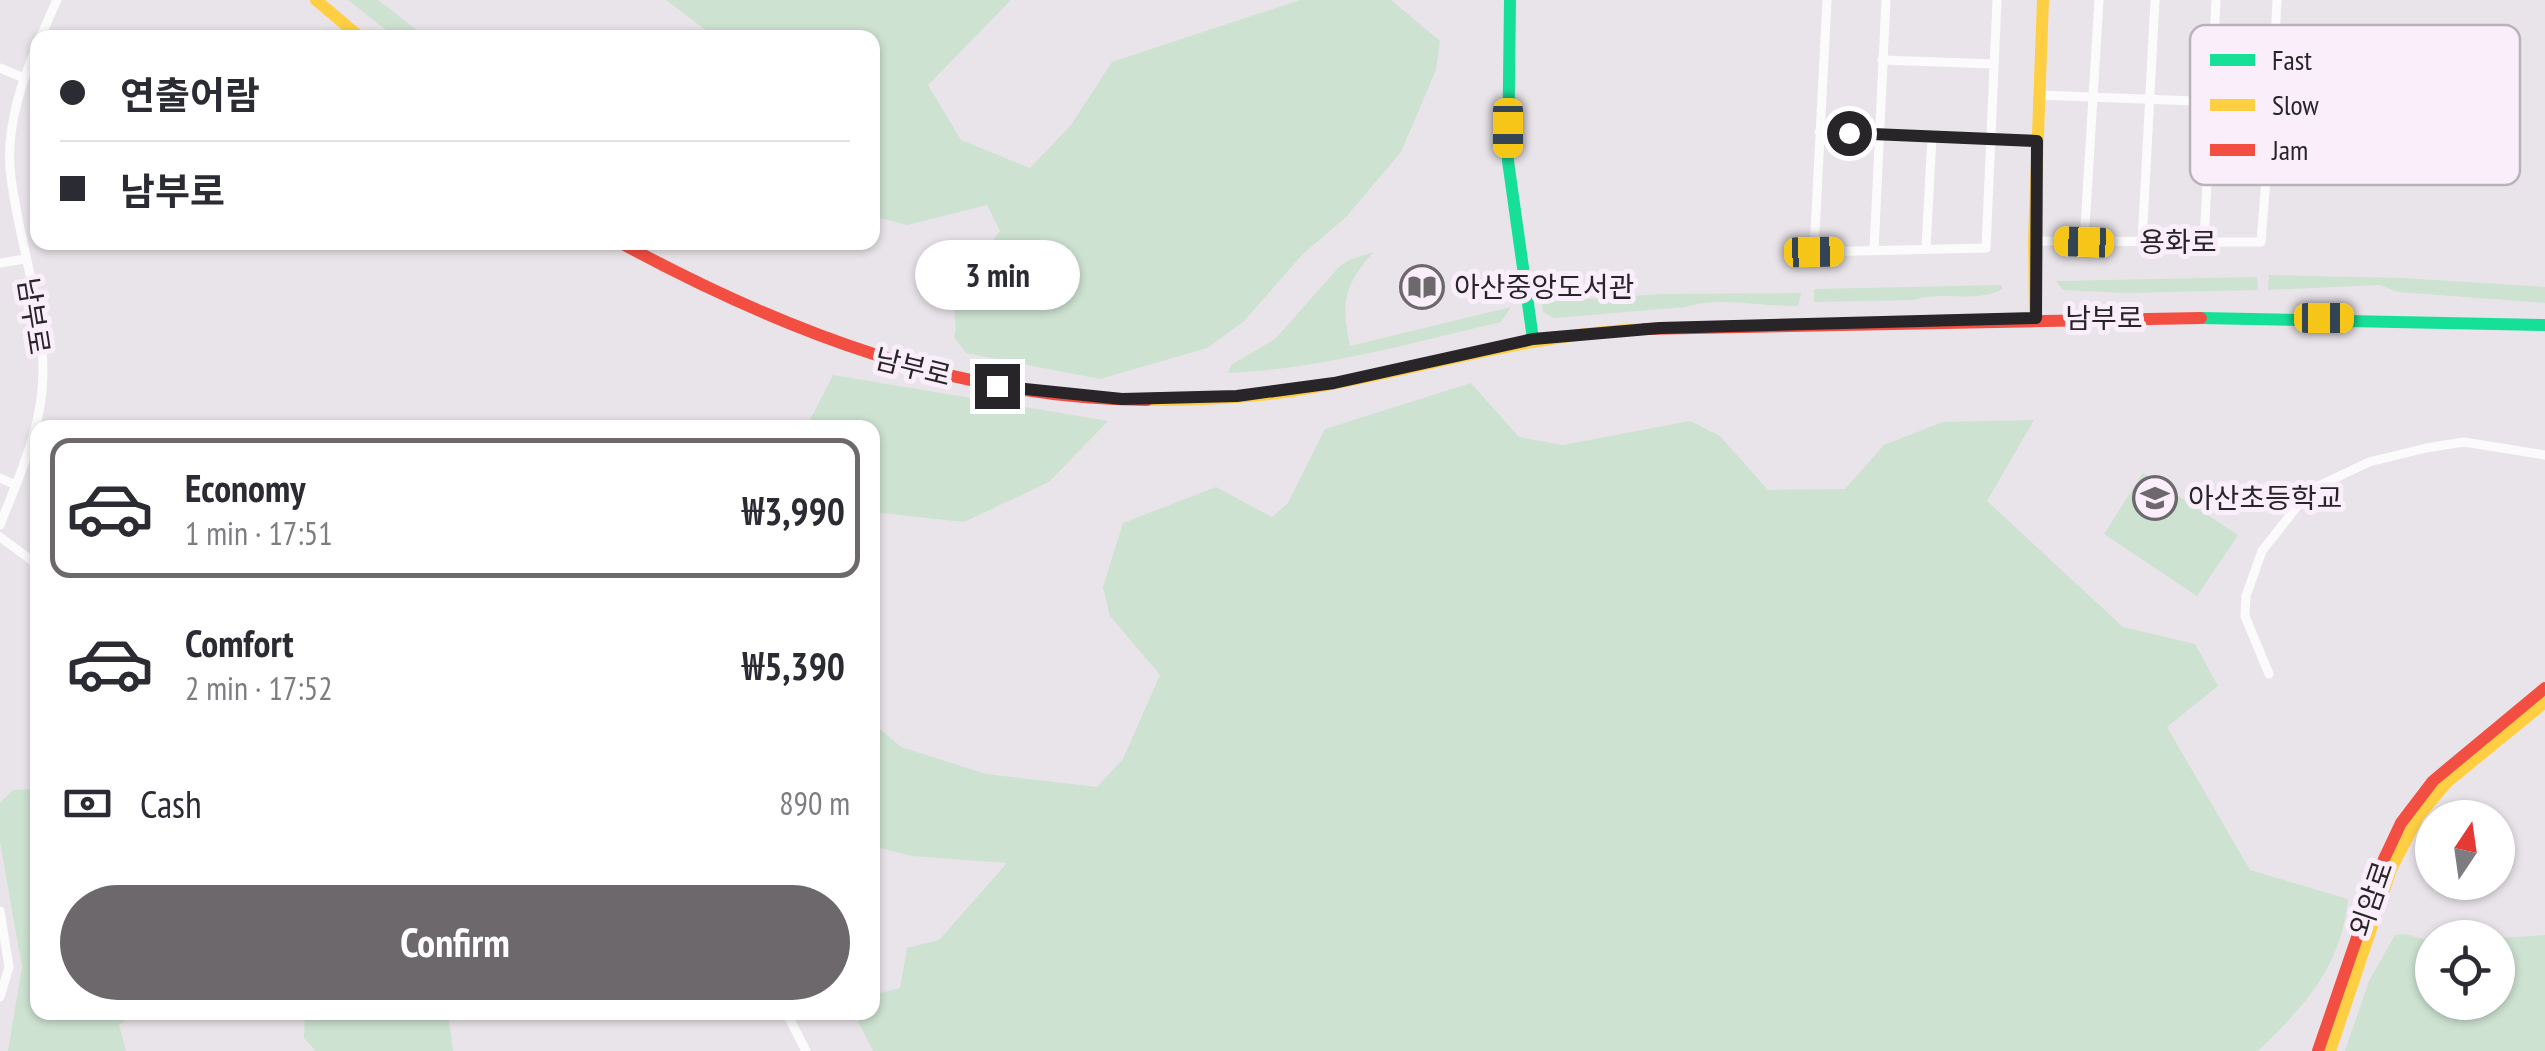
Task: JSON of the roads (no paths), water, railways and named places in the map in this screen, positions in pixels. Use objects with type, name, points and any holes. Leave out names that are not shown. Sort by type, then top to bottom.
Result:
[{"type":"street","name":"남부로","points":[[44,30],[57,0]]},
{"type":"street","points":[[316,0],[352,30]]},
{"type":"street","points":[[1510,0],[1508,161],[1533,339]]},
{"type":"street","points":[[1827,0],[1814,252],[1986,248],[1997,0]]},
{"type":"street","points":[[1874,250],[1886,0]]},
{"type":"street","points":[[2036,318],[2034,241],[2044,0]]},
{"type":"street","points":[[2084,242],[2098,0]]},
{"type":"street","points":[[2142,243],[2155,0]]},
{"type":"street","points":[[2215,25],[2216,0]]},
{"type":"street","points":[[2276,25],[2277,0]]},
{"type":"street","points":[[1882,60],[1994,64]]},
{"type":"street","name":"남부로","points":[[30,63],[11,138],[10,175],[40,334],[42,405],[37,420]]},
{"type":"street","points":[[0,68],[24,78]]},
{"type":"street","points":[[2039,95],[2190,101]]},
{"type":"street","points":[[1819,132],[2037,141]]},
{"type":"street","points":[[1926,248],[1932,137]]},
{"type":"street","points":[[2204,242],[2207,185]]},
{"type":"street","name":"용화로","points":[[2034,241],[2261,242],[2266,185]]},
{"type":"street","points":[[0,201],[15,199]]},
{"type":"street","name":"남부로","points":[[634,250],[735,305],[866,356],[930,373],[1058,395],[1177,399],[1282,392],[1533,339],[1660,328],[2036,318],[2396,318],[2545,324]]},
{"type":"street","points":[[0,263],[25,258]]},
{"type":"street","name":"남부로","points":[[0,526],[30,441]]},
{"type":"street","points":[[2269,674],[2244,616],[2246,596],[2262,551],[2310,490],[2369,462],[2464,442],[2545,455]]},
{"type":"street","points":[[0,478],[16,484]]},
{"type":"street","points":[[0,538],[30,559]]},
{"type":"street","name":"외암로","points":[[2318,1051],[2384,859],[2402,822],[2432,782],[2545,688]]},
{"type":"street","name":"외암로","points":[[2330,1051],[2391,869],[2419,815],[2447,782],[2545,702]]},
{"type":"street","points":[[0,911],[8,968],[0,997]]},
{"type":"street","points":[[790,1020],[806,1051]]},
{"type":"place","name":"아산중앙도서관","points":[[1422,287]]},
{"type":"place","name":"아산초등학교","points":[[2155,498]]}]
